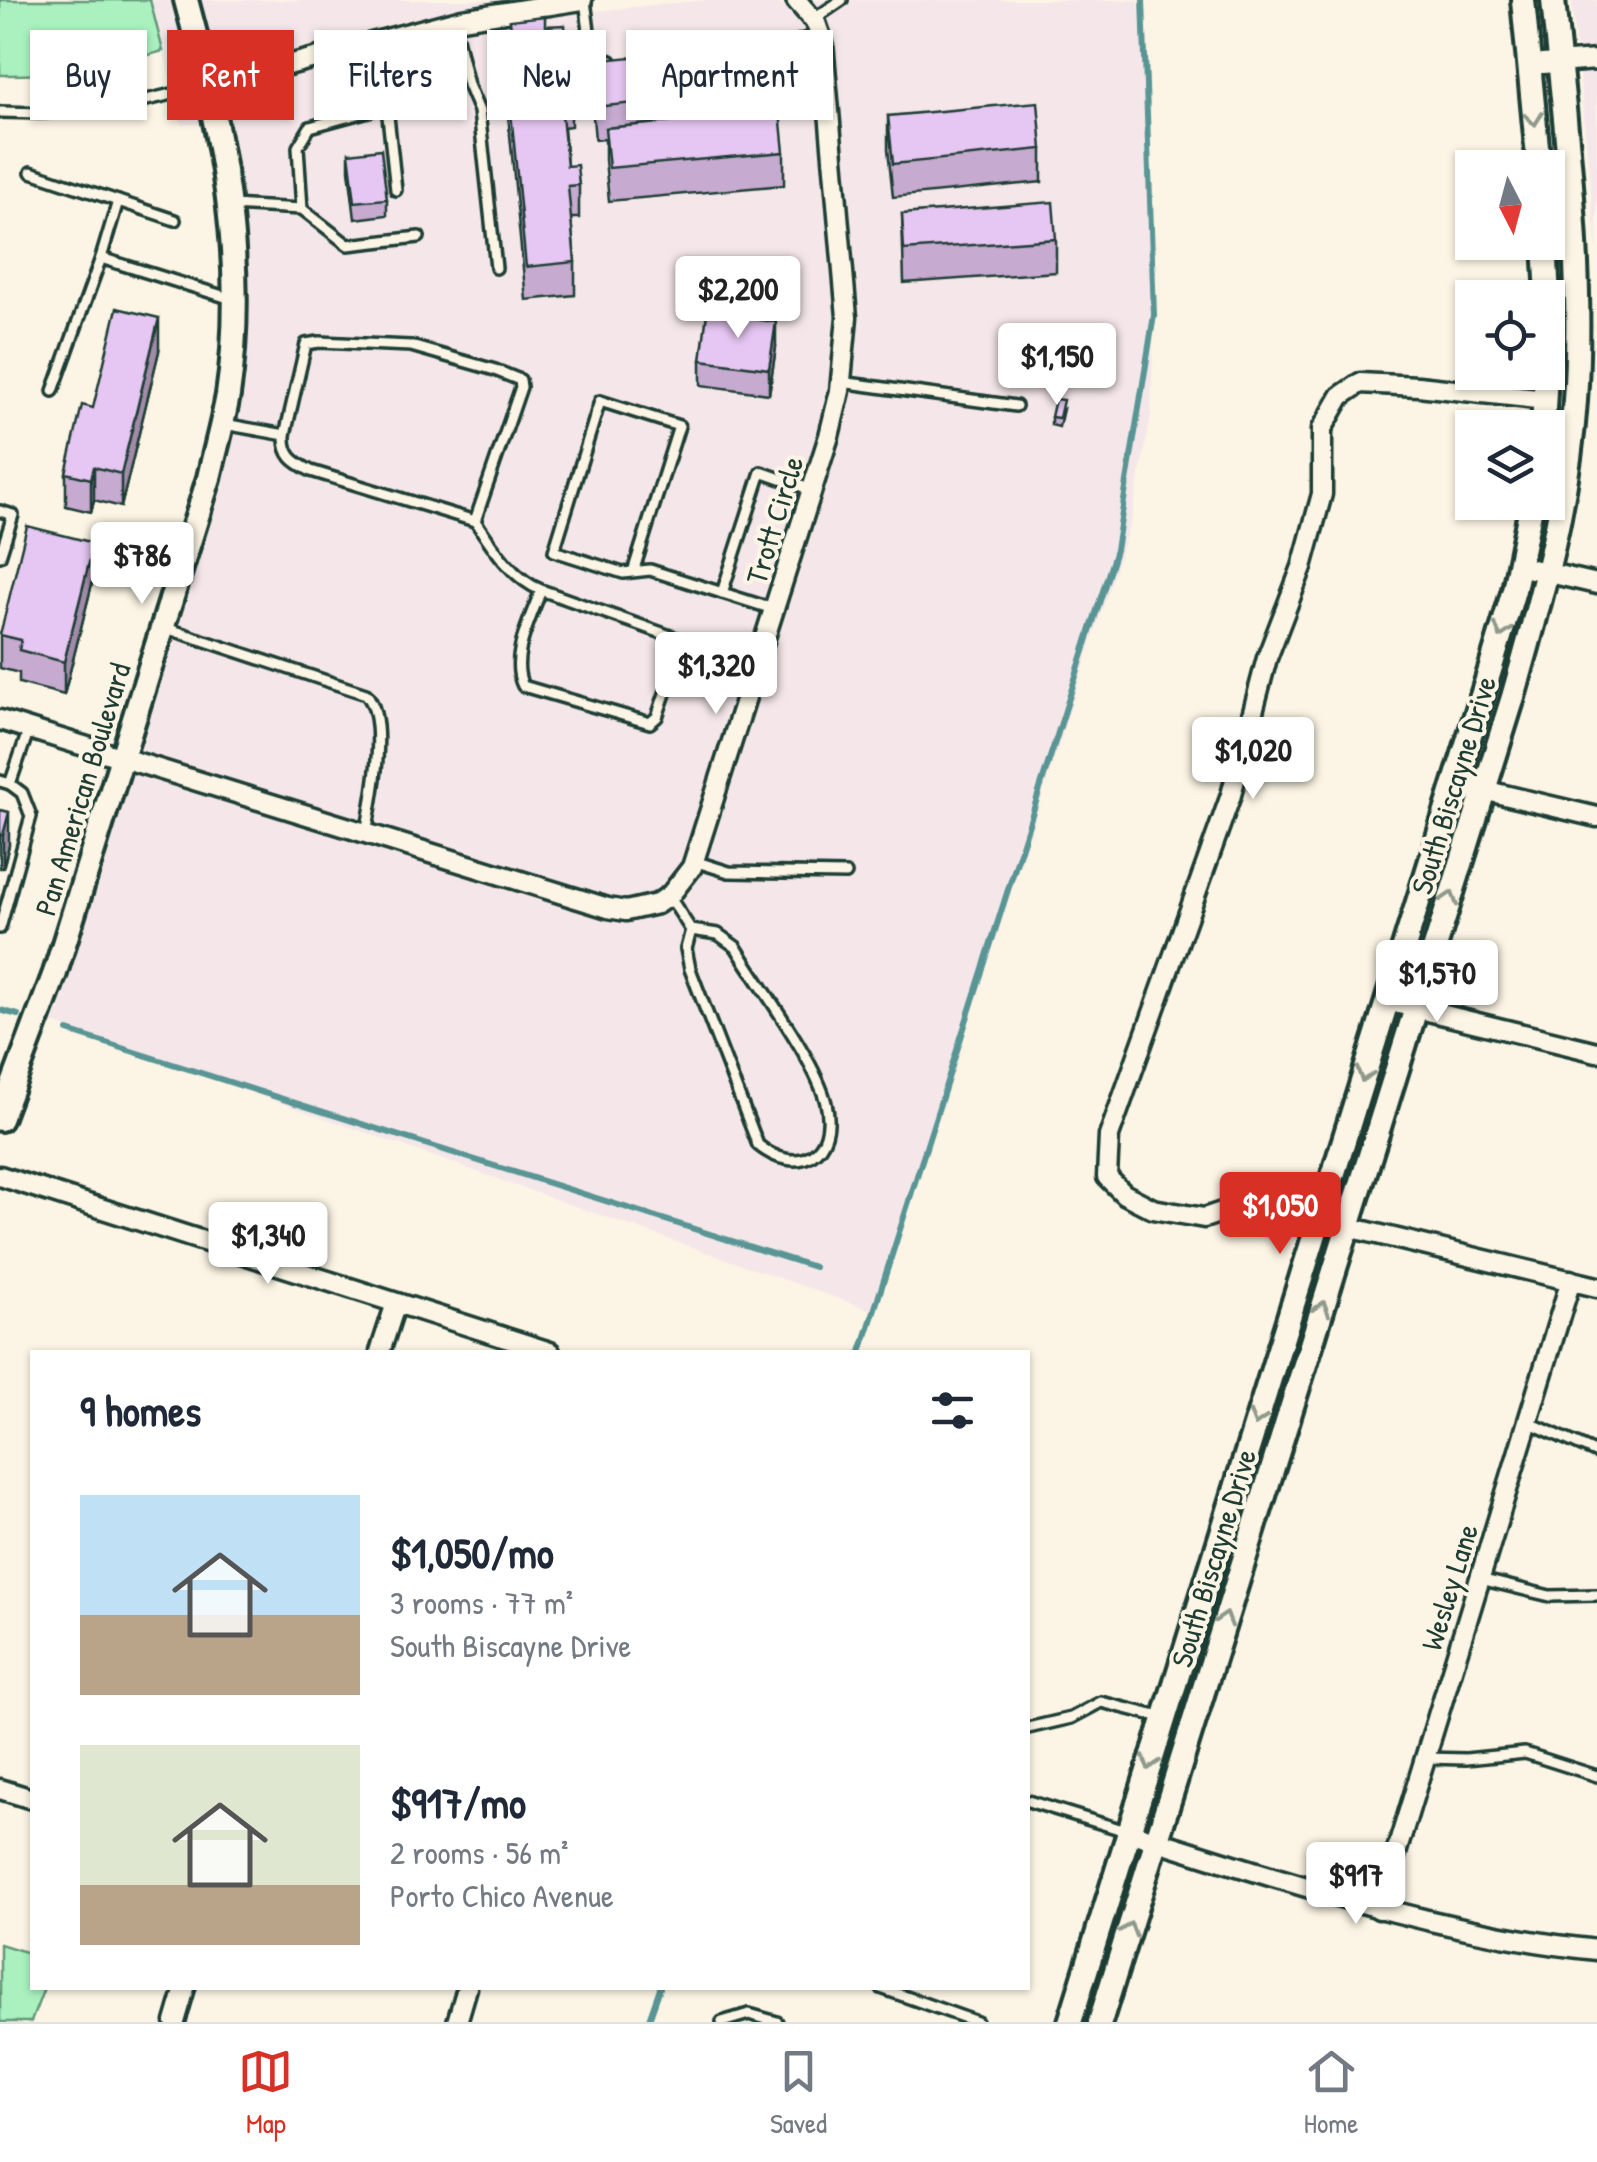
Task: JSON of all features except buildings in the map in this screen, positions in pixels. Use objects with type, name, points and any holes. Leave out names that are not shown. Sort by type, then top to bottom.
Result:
[{"type":"street","name":"Pan American Boulevard","points":[[186,0],[194,30]]},
{"type":"street","points":[[416,30],[540,4],[583,0]]},
{"type":"street","points":[[796,0],[817,26]]},
{"type":"street","points":[[1523,0],[1537,150]]},
{"type":"street","name":"South Biscayne Drive","points":[[1100,2022],[1484,790],[1548,572],[1570,452],[1577,350],[1576,232],[1552,0]]},
{"type":"street","name":"Trott Circle","points":[[669,896],[685,879],[694,861],[829,436],[841,382],[846,281],[817,26]]},
{"type":"street","points":[[1529,65],[1597,60]]},
{"type":"street","name":"Pan American Boulevard","points":[[0,1119],[41,1017],[163,627],[221,423],[230,379],[234,300],[230,205],[215,120]]},
{"type":"street","points":[[1545,410],[1549,318],[1546,260]]},
{"type":"street","points":[[1546,400],[1360,383],[1340,396],[1322,428],[1322,494],[1302,567],[1267,658],[1231,795],[1109,1136],[1107,1177],[1124,1194],[1153,1208],[1204,1218],[1260,1199],[1319,1220],[1597,1286]]},
{"type":"street","name":"South Biscayne Drive","points":[[1070,2022],[1454,784],[1519,566],[1528,520]]},
{"type":"street","points":[[1519,566],[1597,584]]},
{"type":"street","points":[[0,720],[608,908],[642,909],[669,896]]},
{"type":"street","points":[[1454,784],[1597,817]]},
{"type":"street","points":[[1387,1001],[1597,1052]]},
{"type":"street","points":[[0,1176],[544,1350]]},
{"type":"street","name":"Wesley Lane","points":[[1380,1909],[1571,1280]]},
{"type":"street","points":[[381,1350],[396,1303]]},
{"type":"street","points":[[0,1789],[30,1798]]},
{"type":"street","points":[[1129,1832],[1452,1928],[1597,1950]]},
{"type":"street","points":[[175,2022],[184,1990]]},
{"type":"street","points":[[457,2022],[467,1990]]},
{"type":"lane","points":[[583,0],[592,54],[626,63]]},
{"type":"lane","points":[[810,30],[842,0]]},
{"type":"lane","points":[[453,21],[468,85],[479,112],[496,268]]},
{"type":"lane","points":[[0,112],[116,107],[167,95]]},
{"type":"lane","points":[[302,209],[298,148],[310,127],[336,120]]},
{"type":"lane","points":[[388,120],[396,190]]},
{"type":"lane","points":[[31,172],[175,220]]},
{"type":"lane","points":[[53,391],[118,201]]},
{"type":"lane","points":[[230,205],[302,209],[348,246],[419,237]]},
{"type":"lane","points":[[101,258],[234,300]]},
{"type":"lane","points":[[475,521],[521,387],[520,380],[392,343],[306,344],[285,435],[287,454],[294,463],[475,521],[504,560],[532,586],[680,639],[657,717],[650,723],[523,686],[518,677],[518,660],[541,590]]},
{"type":"lane","points":[[841,382],[1016,406]]},
{"type":"lane","points":[[633,572],[680,426],[600,400],[554,551],[623,573],[633,572],[650,570],[775,610]]},
{"type":"lane","points":[[221,423],[285,435]]},
{"type":"lane","points":[[722,593],[761,472],[812,490]]},
{"type":"lane","points":[[0,510],[13,515],[0,556]]},
{"type":"lane","points":[[163,627],[366,694],[374,703],[376,727],[374,786],[366,833]]},
{"type":"lane","points":[[0,928],[32,816],[22,794],[5,783],[28,729]]},
{"type":"lane","points":[[694,861],[729,872],[846,874]]},
{"type":"lane","points":[[669,896],[691,930],[686,949],[690,969],[758,1146],[772,1157],[790,1163],[810,1157],[823,1144],[828,1124],[819,1081],[736,947],[718,934],[691,930]]},
{"type":"lane","points":[[1528,1422],[1597,1453]]},
{"type":"lane","points":[[1480,1579],[1550,1596],[1597,1596]]},
{"type":"lane","points":[[1030,1728],[1047,1726],[1101,1702],[1164,1718]]},
{"type":"lane","points":[[1425,1758],[1466,1759],[1525,1753],[1597,1776]]},
{"type":"lane","points":[[1030,1802],[1129,1832]]},
{"type":"lane","points":[[887,1990],[978,2022]]},
{"type":"lane","points":[[722,2022],[748,2014],[778,2022]]},
{"type":"shaded area","points":[[150,0],[176,0],[183,30],[167,30],[167,66]]},
{"type":"shaded area","points":[[197,0],[499,0],[369,30],[314,30],[314,45],[294,51],[294,30],[205,30]]},
{"type":"shaded area","points":[[705,0],[774,0],[799,17],[808,30],[626,30],[626,120],[820,120],[837,316],[830,388],[708,790],[677,872],[652,893],[626,899],[137,750],[219,481],[243,344],[241,204],[226,120],[294,120],[294,75],[314,70],[314,120],[467,120],[464,30],[542,16]]},
{"type":"shaded area","points":[[813,0],[1138,0],[1149,116],[1151,416],[1132,517],[876,1312],[50,1022],[129,772],[605,919],[625,922],[660,915],[693,888],[727,798],[850,394],[856,349],[857,280],[833,30],[829,30]]},
{"type":"shaded area","points":[[1571,0],[1597,0],[1597,48],[1576,49]]},
{"type":"shaded area","points":[[1597,71],[1597,252],[1579,72]]},
{"type":"shaded area","points":[[181,120],[204,120],[205,124],[182,125]]},
{"type":"green space","points":[[0,0],[150,0],[163,51],[147,55],[147,30],[30,30],[30,74],[0,75]]},
{"type":"green space","points":[[0,1944],[30,1953],[30,1990],[43,1990],[31,2022],[0,2022]]},
{"type":"waterway","points":[[862,1350],[1116,550],[1154,315],[1143,0]]},
{"type":"waterway","points":[[0,1010],[18,1015]]},
{"type":"waterway","points":[[68,1031],[814,1267]]},
{"type":"waterway","points":[[648,2022],[659,1990]]}]
